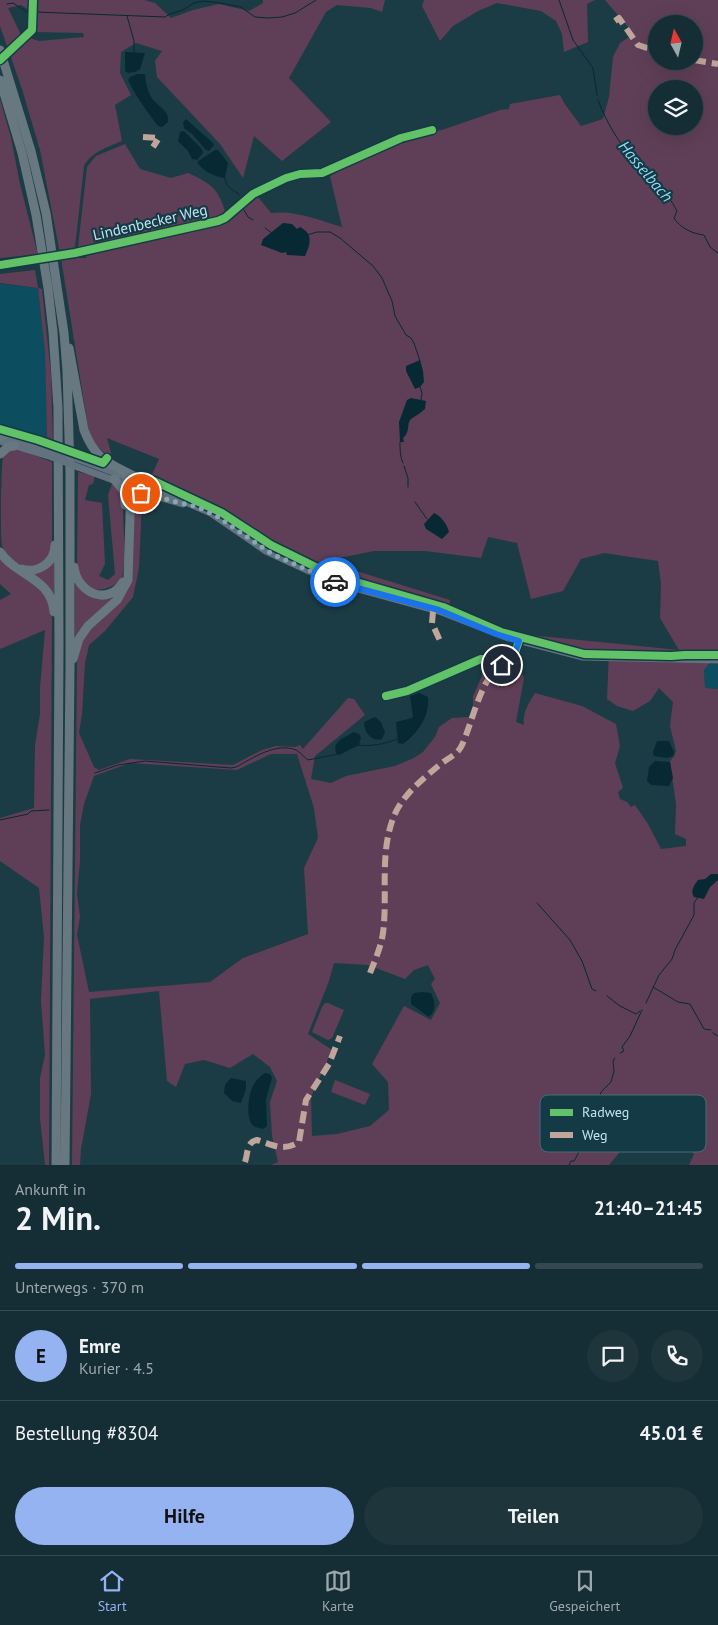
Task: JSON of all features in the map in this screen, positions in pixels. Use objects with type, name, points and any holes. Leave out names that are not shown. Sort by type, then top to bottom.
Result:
[{"type":"highway","points":[[0,50],[32,151],[46,213],[64,333],[70,430],[71,532],[65,1165]]},
{"type":"highway","points":[[0,80],[24,162],[36,215],[48,288],[58,408],[59,647],[56,1165]]},
{"type":"highway","points":[[64,333],[72,354],[84,430],[88,441],[98,456],[116,468],[140,479],[150,489],[132,498],[128,580],[117,600],[88,626],[79,639],[70,668]]},
{"type":"highway","points":[[0,445],[1,437]]},
{"type":"highway","points":[[0,454],[8,447],[14,446]]},
{"type":"highway","points":[[71,532],[75,572],[82,587],[100,595],[117,589],[123,583],[127,570],[127,544],[125,495],[114,479]]},
{"type":"highway","points":[[129,481],[131,504]]},
{"type":"highway","points":[[0,546],[5,555],[18,568],[27,570],[38,569],[49,562],[52,557],[55,549],[55,539],[59,530]]},
{"type":"highway","points":[[0,552],[12,566],[38,581],[48,591],[54,609],[55,640],[59,647]]},
{"type":"main road","points":[[1,437],[14,446],[52,454]]},
{"type":"main road","points":[[1,437],[129,481],[150,489],[171,501],[191,505],[218,517],[272,554],[320,576],[344,585],[439,610],[496,634],[582,657],[718,660]]},
{"type":"main road","points":[[78,463],[114,479],[129,481]]},
{"type":"street","points":[[10,51],[32,30],[33,0]]},
{"type":"street","name":"Lindenbecker Weg","points":[[0,266],[62,255],[218,221],[225,218],[253,194],[286,178],[300,174],[322,173],[401,138],[432,130]]},
{"type":"street","points":[[386,696],[407,691],[481,659],[505,666],[511,664],[520,639]]},
{"type":"shaded area","points":[[0,0],[32,0],[29,10],[21,5],[8,8],[21,35],[39,41],[84,37],[83,33],[36,32],[35,10],[37,0],[144,0],[155,3],[171,18],[193,10],[219,4],[249,11],[263,3],[263,0],[385,0],[382,12],[371,8],[337,5],[326,12],[289,78],[331,122],[282,161],[254,136],[243,178],[220,144],[157,77],[155,61],[162,51],[136,43],[121,52],[120,73],[131,95],[115,105],[122,141],[95,154],[84,166],[75,247],[69,252],[60,253],[40,150],[22,89],[0,26]]},
{"type":"shaded area","points":[[424,0],[595,0],[587,4],[588,42],[564,52],[562,34],[556,21],[541,11],[497,3],[478,11],[453,26],[440,41],[422,6]]},
{"type":"shaded area","points":[[605,0],[718,0],[718,654],[716,656],[718,658],[714,658],[704,670],[705,688],[718,689],[718,1165],[689,1165],[694,1154],[692,1152],[706,1152],[706,1095],[540,1095],[540,1152],[620,1152],[609,1165],[271,1165],[278,1162],[272,1136],[270,1102],[277,1081],[270,1067],[253,1054],[230,1068],[204,1060],[185,1064],[176,1087],[167,1081],[159,991],[90,999],[91,1094],[80,1165],[72,1165],[77,663],[79,648],[91,627],[126,590],[137,498],[144,495],[142,502],[139,568],[133,597],[105,631],[89,645],[85,663],[79,733],[94,767],[99,770],[130,759],[233,765],[262,750],[276,746],[295,747],[300,745],[303,749],[348,698],[354,699],[365,715],[315,756],[311,779],[331,783],[346,776],[395,766],[423,752],[435,737],[439,727],[452,718],[469,717],[473,706],[473,696],[482,676],[485,661],[488,661],[521,672],[524,678],[516,722],[524,725],[525,712],[535,693],[582,706],[616,724],[620,746],[615,763],[623,788],[618,792],[620,799],[627,802],[631,807],[635,805],[648,824],[661,849],[686,846],[686,839],[675,834],[676,804],[670,762],[676,751],[670,726],[673,702],[659,688],[650,701],[633,711],[617,706],[607,699],[609,653],[576,651],[529,638],[530,635],[679,650],[660,618],[661,584],[658,561],[604,553],[581,559],[563,591],[531,599],[517,543],[488,537],[481,558],[425,551],[374,551],[324,561],[450,600],[449,608],[429,600],[337,575],[276,547],[227,515],[151,477],[159,459],[107,438],[112,457],[90,440],[61,258],[86,258],[87,253],[209,227],[228,219],[258,197],[271,213],[298,214],[342,227],[330,176],[363,156],[398,141],[445,129],[500,110],[509,109],[510,104],[560,95],[581,126],[603,119],[609,97],[613,57],[620,43],[634,34]],"holes":[[[271,754],[297,754],[314,808],[318,838],[304,868],[308,934],[243,958],[210,982],[89,992],[77,935],[80,917],[77,893],[80,861],[80,825],[84,804],[94,776],[130,763],[237,770]],[[334,963],[368,965],[405,979],[414,970],[428,965],[435,979],[431,984],[440,1003],[431,1020],[404,1006],[372,1064],[388,1082],[389,1110],[370,1126],[337,1134],[312,1136],[311,1097],[332,1050],[308,1034]]]},
{"type":"shaded area","points":[[125,52],[145,53],[140,69],[128,73],[125,71]]},
{"type":"shaded area","points":[[145,74],[151,96],[167,115],[168,122],[162,127],[158,126],[128,80],[130,77]]},
{"type":"shaded area","points":[[0,99],[39,259],[32,259],[30,255],[0,258]]},
{"type":"shaded area","points":[[186,119],[212,142],[214,145],[209,151],[184,128],[183,122]]},
{"type":"shaded area","points":[[184,131],[202,149],[203,153],[197,160],[192,159],[188,151],[178,141],[180,132]]},
{"type":"shaded area","points":[[125,144],[140,169],[171,178],[188,173],[203,180],[217,193],[226,214],[208,223],[84,249],[78,247],[87,167],[96,156]]},
{"type":"shaded area","points":[[218,150],[228,163],[225,178],[209,173],[197,162]]},
{"type":"shaded area","points":[[283,223],[292,224],[297,229],[300,227],[309,236],[310,240],[305,256],[287,255],[286,252],[282,253],[261,245],[263,239]]},
{"type":"shaded area","points":[[35,270],[38,288],[0,283],[0,274]]},
{"type":"shaded area","points":[[0,284],[38,288],[45,352],[47,438],[0,425]]},
{"type":"shaded area","points":[[38,288],[42,289],[51,375],[53,443],[47,438],[45,352]]},
{"type":"shaded area","points":[[420,360],[424,382],[415,389],[406,371],[406,366]]},
{"type":"shaded area","points":[[411,398],[426,401],[425,409],[411,419],[407,433],[403,438],[404,442],[400,442],[399,422],[407,400]]},
{"type":"shaded area","points":[[13,449],[52,462],[52,546],[48,558],[33,568],[14,561],[7,555],[2,546],[3,456]]},
{"type":"shaded area","points":[[78,472],[95,476],[93,484],[89,485],[85,500],[102,503],[105,564],[99,576],[108,580],[115,574],[108,495],[112,484],[122,492],[125,557],[122,579],[108,588],[96,590],[86,586],[77,570]]},
{"type":"shaded area","points":[[434,513],[447,526],[449,532],[442,539],[426,529],[424,524]]},
{"type":"shaded area","points":[[0,555],[42,589],[52,609],[49,1165],[45,1165],[40,1118],[40,1078],[45,1055],[41,1001],[44,937],[39,888],[0,861],[0,818],[34,808],[35,745],[40,714],[40,688],[45,630],[0,649],[0,600],[11,594],[0,584]]},
{"type":"shaded area","points":[[54,558],[54,600],[27,572]]},
{"type":"shaded area","points":[[75,581],[84,593],[118,592],[75,644]]},
{"type":"shaded area","points":[[710,664],[718,664],[718,689],[705,688],[704,669]]},
{"type":"shaded area","points":[[419,693],[428,697],[425,717],[422,724],[408,740],[403,744],[398,743],[396,722],[412,718],[410,696]]},
{"type":"shaded area","points":[[375,717],[381,722],[385,732],[382,739],[378,740],[371,738],[365,729],[364,722]]},
{"type":"shaded area","points":[[353,732],[359,734],[361,738],[359,745],[339,755],[336,753],[335,749],[338,742]]},
{"type":"shaded area","points":[[657,741],[669,741],[674,752],[673,756],[667,758],[654,756],[653,752]]},
{"type":"shaded area","points":[[655,761],[670,762],[673,778],[669,786],[651,785],[647,781],[649,767]]},
{"type":"shaded area","points":[[711,874],[718,874],[718,880],[710,887],[704,899],[694,897],[692,890],[698,880],[705,879]]},
{"type":"shaded area","points":[[414,993],[431,993],[434,1002],[433,1011],[429,1017],[411,1004],[411,997]]},
{"type":"shaded area","points":[[325,1003],[344,1010],[332,1038],[328,1040],[312,1032]]},
{"type":"shaded area","points":[[265,1073],[270,1074],[272,1078],[266,1099],[267,1126],[263,1129],[252,1124],[248,1109],[249,1097],[253,1086]]},
{"type":"shaded area","points":[[231,1078],[246,1081],[246,1089],[241,1103],[232,1101],[224,1093],[225,1085]]},
{"type":"shaded area","points":[[335,1080],[370,1094],[365,1105],[331,1092]]},
{"type":"waterway","name":"Hasselbach","points":[[36,12],[165,17],[183,10],[194,3],[204,1],[241,7],[255,17],[268,18],[282,17],[295,13],[316,0]]},
{"type":"waterway","name":"Hasselbach","points":[[559,0],[573,40],[593,68],[597,95]]},
{"type":"waterway","name":"Hasselbach","points":[[7,4],[13,3],[27,12]]},
{"type":"waterway","points":[[127,16],[134,41],[134,52]]},
{"type":"waterway","name":"Hasselbach","points":[[598,100],[613,132],[623,147],[663,190],[673,204],[677,211],[674,218],[677,222],[687,230],[704,235],[710,247],[718,253]]},
{"type":"waterway","points":[[224,176],[228,186],[239,195]]},
{"type":"waterway","points":[[244,210],[248,217],[253,220]]},
{"type":"waterway","points":[[265,228],[272,233]]},
{"type":"waterway","points":[[307,235],[317,232],[330,232],[373,266],[382,278],[392,301],[395,316],[406,335],[414,343],[420,361]]},
{"type":"waterway","points":[[420,387],[422,393],[421,400]]},
{"type":"waterway","points":[[400,442],[403,463]]},
{"type":"waterway","points":[[404,466],[408,478],[408,487]]},
{"type":"waterway","points":[[415,502],[427,519]]},
{"type":"waterway","points":[[357,745],[377,745],[397,739]]},
{"type":"waterway","points":[[95,773],[118,765],[145,761],[231,768],[265,752],[281,748],[296,750],[308,760],[338,754]]},
{"type":"waterway","points":[[0,820],[28,814],[31,811],[49,810]]},
{"type":"waterway","points":[[646,1003],[659,975],[672,959],[694,915],[694,903],[698,897]]},
{"type":"waterway","points":[[537,903],[570,940],[582,961],[592,989],[596,991]]},
{"type":"waterway","points":[[653,987],[678,1002],[690,1004],[704,1029],[711,1030]]},
{"type":"waterway","points":[[607,996],[620,1006],[636,1014],[640,1011]]},
{"type":"waterway","points":[[620,1053],[624,1051],[622,1047],[630,1036],[642,1010]]},
{"type":"waterway","points":[[713,1033],[718,1036]]},
{"type":"waterway","points":[[600,1095],[611,1082],[615,1058]]},
{"type":"waterway","points":[[569,1165],[571,1161],[574,1161],[579,1152]]},
{"type":"marked path","points":[[615,21],[619,18],[638,45],[648,48]]},
{"type":"marked path","points":[[703,62],[718,64]]},
{"type":"marked path","points":[[143,137],[159,138],[153,147]]},
{"type":"marked path","points":[[433,611],[432,623],[441,643]]},
{"type":"marked path","points":[[370,973],[383,933],[385,859],[389,830],[394,816],[403,800],[415,786],[460,748],[488,679],[502,665]]},
{"type":"marked path","points":[[245,1162],[249,1146],[253,1141],[257,1140],[283,1147],[299,1142],[306,1100],[329,1064],[340,1036]]},
{"type":"cycle path","points":[[0,60],[32,30],[33,0]]},
{"type":"cycle path","points":[[0,265],[75,253],[218,221],[225,218],[253,194],[286,178],[300,174],[322,173],[401,138],[432,130]]},
{"type":"cycle path","points":[[0,429],[103,463],[107,458]]},
{"type":"cycle path","points":[[152,480],[222,513],[271,545],[332,575],[443,607],[501,632],[584,654],[718,655]]},
{"type":"cycle path","points":[[386,696],[407,691],[481,659],[507,665],[511,664],[520,638]]},
{"type":"way so far","points":[[141,493],[151,493],[171,501],[202,509],[218,517],[272,554],[335,582]]},
{"type":"route","points":[[335,582],[439,610],[496,634],[519,641],[511,664],[502,665]]}]
